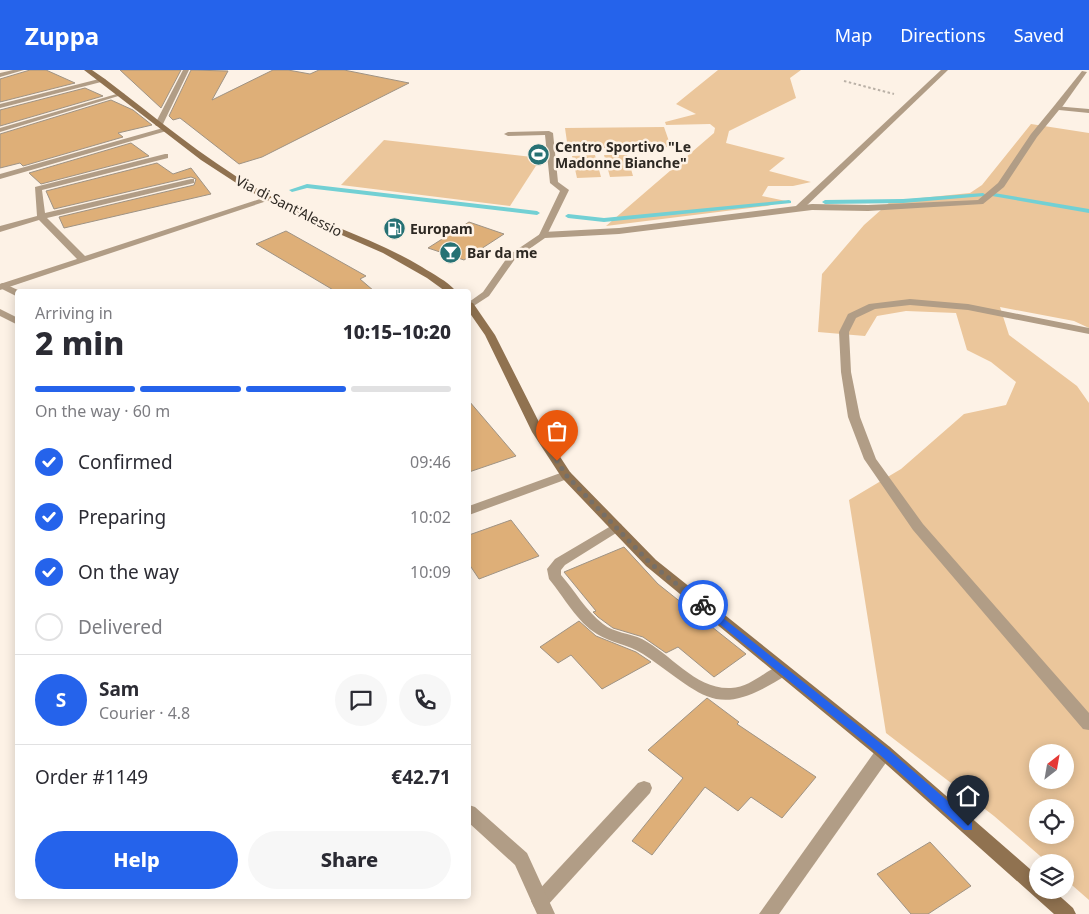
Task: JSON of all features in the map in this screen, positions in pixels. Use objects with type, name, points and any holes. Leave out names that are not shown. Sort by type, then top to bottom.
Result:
[{"type":"street","points":[[0,76],[21,70]]},
{"type":"street","name":"Via di Sant'Alessio","points":[[87,70],[122,94],[224,173],[269,199],[407,262],[448,289]]},
{"type":"street","points":[[0,177],[163,127],[186,70]]},
{"type":"street","points":[[799,208],[945,70]]},
{"type":"street","points":[[543,234],[619,231],[799,208],[868,208],[980,202],[1001,185],[1034,136],[1084,72]]},
{"type":"street","points":[[0,106],[103,80]]},
{"type":"street","points":[[0,130],[122,94]]},
{"type":"street","points":[[1057,108],[1089,111]]},
{"type":"street","points":[[471,305],[486,294],[512,257],[543,234],[565,190],[554,183],[549,133],[508,134]]},
{"type":"street","points":[[83,259],[41,216],[38,189],[166,156]]},
{"type":"street","points":[[0,229],[41,216],[191,181]]},
{"type":"street","points":[[1,287],[269,199]]},
{"type":"street","points":[[1,287],[15,293]]},
{"type":"street","points":[[1089,331],[968,307],[910,302],[873,306],[852,316],[844,332],[846,372],[854,417],[870,459],[918,527],[1089,724]]},
{"type":"street","points":[[471,309],[490,335],[538,432],[566,475],[650,563],[884,752],[1029,880]]},
{"type":"street","points":[[0,312],[15,320]]},
{"type":"street","points":[[471,510],[566,475]]},
{"type":"street","points":[[616,527],[560,562],[554,568],[554,576],[596,627],[613,636],[623,636],[655,652],[694,685],[723,694],[742,694],[783,670]]},
{"type":"street","points":[[768,914],[884,752]]},
{"type":"street","points":[[471,814],[521,859],[543,908],[644,788]]},
{"type":"street","points":[[1050,899],[1067,914]]},
{"type":"path","points":[[844,80],[849,84],[914,98]]},
{"type":"shaded area","points":[[718,70],[801,70],[790,78],[796,98],[729,131],[726,143],[785,158],[769,171],[811,182],[793,186],[768,186],[762,196],[786,201],[767,206],[606,226],[714,133],[715,128],[710,124],[666,125],[665,122],[696,114],[676,104]]},
{"type":"shaded area","points":[[1031,124],[1089,133],[1089,328],[1074,321],[1000,307],[1009,335],[1077,386],[1089,403],[1089,900],[1074,887],[1074,854],[1038,854],[994,816],[886,733],[849,500],[901,469],[964,414],[1006,405],[1016,382],[991,362],[967,350],[956,313],[906,311],[877,316],[865,336],[818,332],[822,274],[864,225],[891,201],[970,193],[982,185]]},
{"type":"shaded area","points":[[664,127],[671,147],[568,149],[565,128]]},
{"type":"shaded area","points":[[384,140],[541,158],[510,206],[341,185]]},
{"type":"shaded area","points":[[595,155],[601,177],[577,178],[572,156]]},
{"type":"shaded area","points":[[604,155],[627,155],[633,176],[610,177]]},
{"type":"building","points":[[30,70],[46,70],[75,83],[0,102],[0,79]]},
{"type":"building","points":[[120,70],[181,70],[161,108]]},
{"type":"building","points":[[191,70],[228,71],[212,100],[273,70],[288,70],[310,74],[319,70],[344,70],[409,83],[262,157],[239,164],[180,118],[173,120],[169,116]]},
{"type":"building","points":[[85,88],[103,96],[0,126],[0,110]]},
{"type":"building","points":[[111,100],[133,110],[152,125],[118,133],[123,137],[23,166],[20,163],[0,168],[0,134]]},
{"type":"building","points":[[131,143],[149,156],[41,184],[29,173]]},
{"type":"building","points":[[157,163],[173,174],[191,168],[211,194],[64,228],[59,217],[194,185],[196,179],[191,177],[54,209],[46,191]]},
{"type":"building","points":[[469,222],[504,234],[464,260],[428,248]]},
{"type":"building","points":[[286,231],[366,276],[360,279],[372,289],[332,289],[256,244]]},
{"type":"building","points":[[471,403],[516,456],[471,471]]},
{"type":"building","points":[[511,520],[539,556],[479,579],[471,567],[471,534]]},
{"type":"building","points":[[624,547],[658,584],[746,654],[714,677],[678,647],[666,653],[643,637],[613,628],[598,617],[593,612],[596,611],[564,572]]},
{"type":"building","points":[[579,621],[596,636],[636,652],[651,662],[602,689],[571,655],[558,663],[540,647]]},
{"type":"building","points":[[707,698],[739,722],[737,724],[816,777],[782,818],[751,797],[738,811],[705,787],[652,855],[632,841],[683,778],[648,750]]},
{"type":"building","points":[[930,842],[971,886],[928,914],[911,914],[877,874]]},
{"type":"waterway","points":[[292,190],[307,186],[537,213]]},
{"type":"waterway","points":[[825,202],[903,201],[983,195]]},
{"type":"waterway","points":[[994,195],[1089,211]]},
{"type":"waterway","points":[[568,216],[604,220],[789,202]]},
{"type":"way so far","points":[[557,461],[566,475],[650,563],[703,605]]},
{"type":"place","name":"Centro Sportivo \"Le Madonne Bianche\"","points":[[539,155]]},
{"type":"place","name":"Europam","points":[[394,229]]},
{"type":"place","name":"Bar da me","points":[[451,253]]},
{"type":"route","points":[[703,605],[884,752],[968,826]]}]
